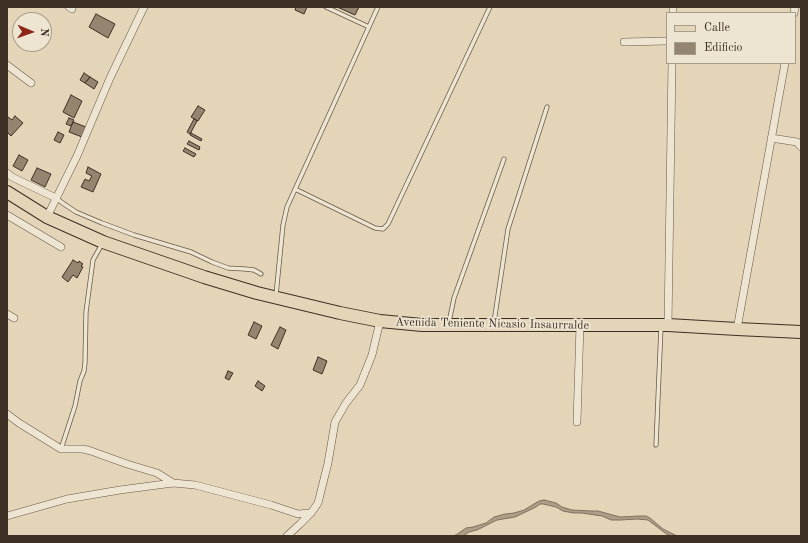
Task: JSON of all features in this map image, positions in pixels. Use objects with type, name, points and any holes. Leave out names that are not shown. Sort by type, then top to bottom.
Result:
[{"type":"main road","name":"Avenida Teniente Nicasio Insaurralde","points":[[7,192],[47,217],[103,242],[204,277],[257,293],[380,321],[422,325],[665,325],[801,332]]},
{"type":"street","points":[[47,217],[144,7]]},
{"type":"street","points":[[624,42],[666,41]]},
{"type":"street","points":[[665,325],[672,64]]},
{"type":"street","points":[[736,329],[785,64]]},
{"type":"street","points":[[7,65],[31,83]]},
{"type":"street","points":[[771,138],[797,142],[801,147]]},
{"type":"street","points":[[7,173],[12,177],[56,198]]},
{"type":"street","points":[[7,215],[61,247]]},
{"type":"street","points":[[7,314],[14,318]]},
{"type":"street","points":[[286,536],[312,513],[318,504],[324,482],[335,422],[346,403],[360,385],[372,355],[380,321]]},
{"type":"street","points":[[578,422],[580,325]]},
{"type":"street","points":[[7,414],[61,449],[83,449],[91,451],[156,473],[173,483]]},
{"type":"street","points":[[7,516],[67,499],[173,483],[195,485],[271,505],[298,514],[312,513]]},
{"type":"lane","points":[[326,7],[369,27]]},
{"type":"lane","points":[[276,297],[283,225],[287,206],[378,7]]},
{"type":"lane","points":[[295,189],[375,228],[383,228],[388,224],[490,7]]},
{"type":"lane","points":[[493,325],[508,229],[547,107]]},
{"type":"lane","points":[[448,325],[454,298],[504,159]]},
{"type":"lane","points":[[56,198],[76,212],[134,235],[191,252],[228,268],[254,270],[261,274]]},
{"type":"lane","points":[[61,449],[75,406],[80,381],[84,371],[86,312],[93,260],[103,242]]},
{"type":"lane","points":[[656,445],[665,325]]},
{"type":"shaded area","points":[[544,500],[556,503],[562,507],[572,510],[598,511],[620,517],[646,516],[663,529],[677,536],[671,536],[665,533],[648,520],[611,520],[602,516],[573,513],[563,511],[556,507],[540,504],[515,517],[497,520],[463,536],[451,536],[456,535],[466,528],[486,523],[494,517],[524,510],[539,501]]},
{"type":"building","points":[[296,7],[307,7],[304,14],[295,10]]},
{"type":"building","points":[[337,7],[359,7],[355,15]]},
{"type":"building","points":[[96,14],[115,24],[108,38],[89,27]]},
{"type":"building","points":[[84,73],[90,77],[85,83],[80,80]]},
{"type":"building","points":[[90,77],[98,82],[94,89],[85,83]]},
{"type":"building","points":[[71,95],[82,101],[74,118],[63,112]]},
{"type":"building","points":[[198,106],[205,110],[198,121],[191,117]]},
{"type":"building","points":[[15,116],[23,123],[11,136],[7,132],[7,119],[8,117],[12,120]]},
{"type":"building","points":[[69,118],[74,120],[71,126],[66,124]]},
{"type":"building","points":[[194,119],[197,121],[190,134],[187,132]]},
{"type":"building","points":[[73,122],[86,127],[82,137],[69,132]]},
{"type":"building","points":[[58,132],[64,135],[60,143],[54,140]]},
{"type":"building","points":[[191,133],[202,139],[201,141],[190,135]]},
{"type":"building","points":[[189,141],[200,147],[199,150],[187,144]]},
{"type":"building","points":[[185,148],[196,154],[194,157],[183,151]]},
{"type":"building","points":[[19,155],[28,160],[22,171],[13,166]]},
{"type":"building","points":[[88,167],[101,174],[93,192],[81,187],[85,179],[89,181],[92,176],[86,173]]},
{"type":"building","points":[[37,168],[51,174],[45,187],[31,180]]},
{"type":"building","points":[[73,260],[78,263],[79,261],[83,264],[81,266],[83,267],[77,278],[73,275],[68,282],[62,277]]},
{"type":"building","points":[[254,322],[262,326],[256,339],[248,335]]},
{"type":"building","points":[[280,327],[286,330],[278,349],[271,345]]},
{"type":"building","points":[[318,357],[327,361],[322,374],[313,370]]},
{"type":"building","points":[[228,371],[233,373],[229,380],[225,378]]},
{"type":"building","points":[[258,381],[265,386],[262,391],[255,386]]}]
